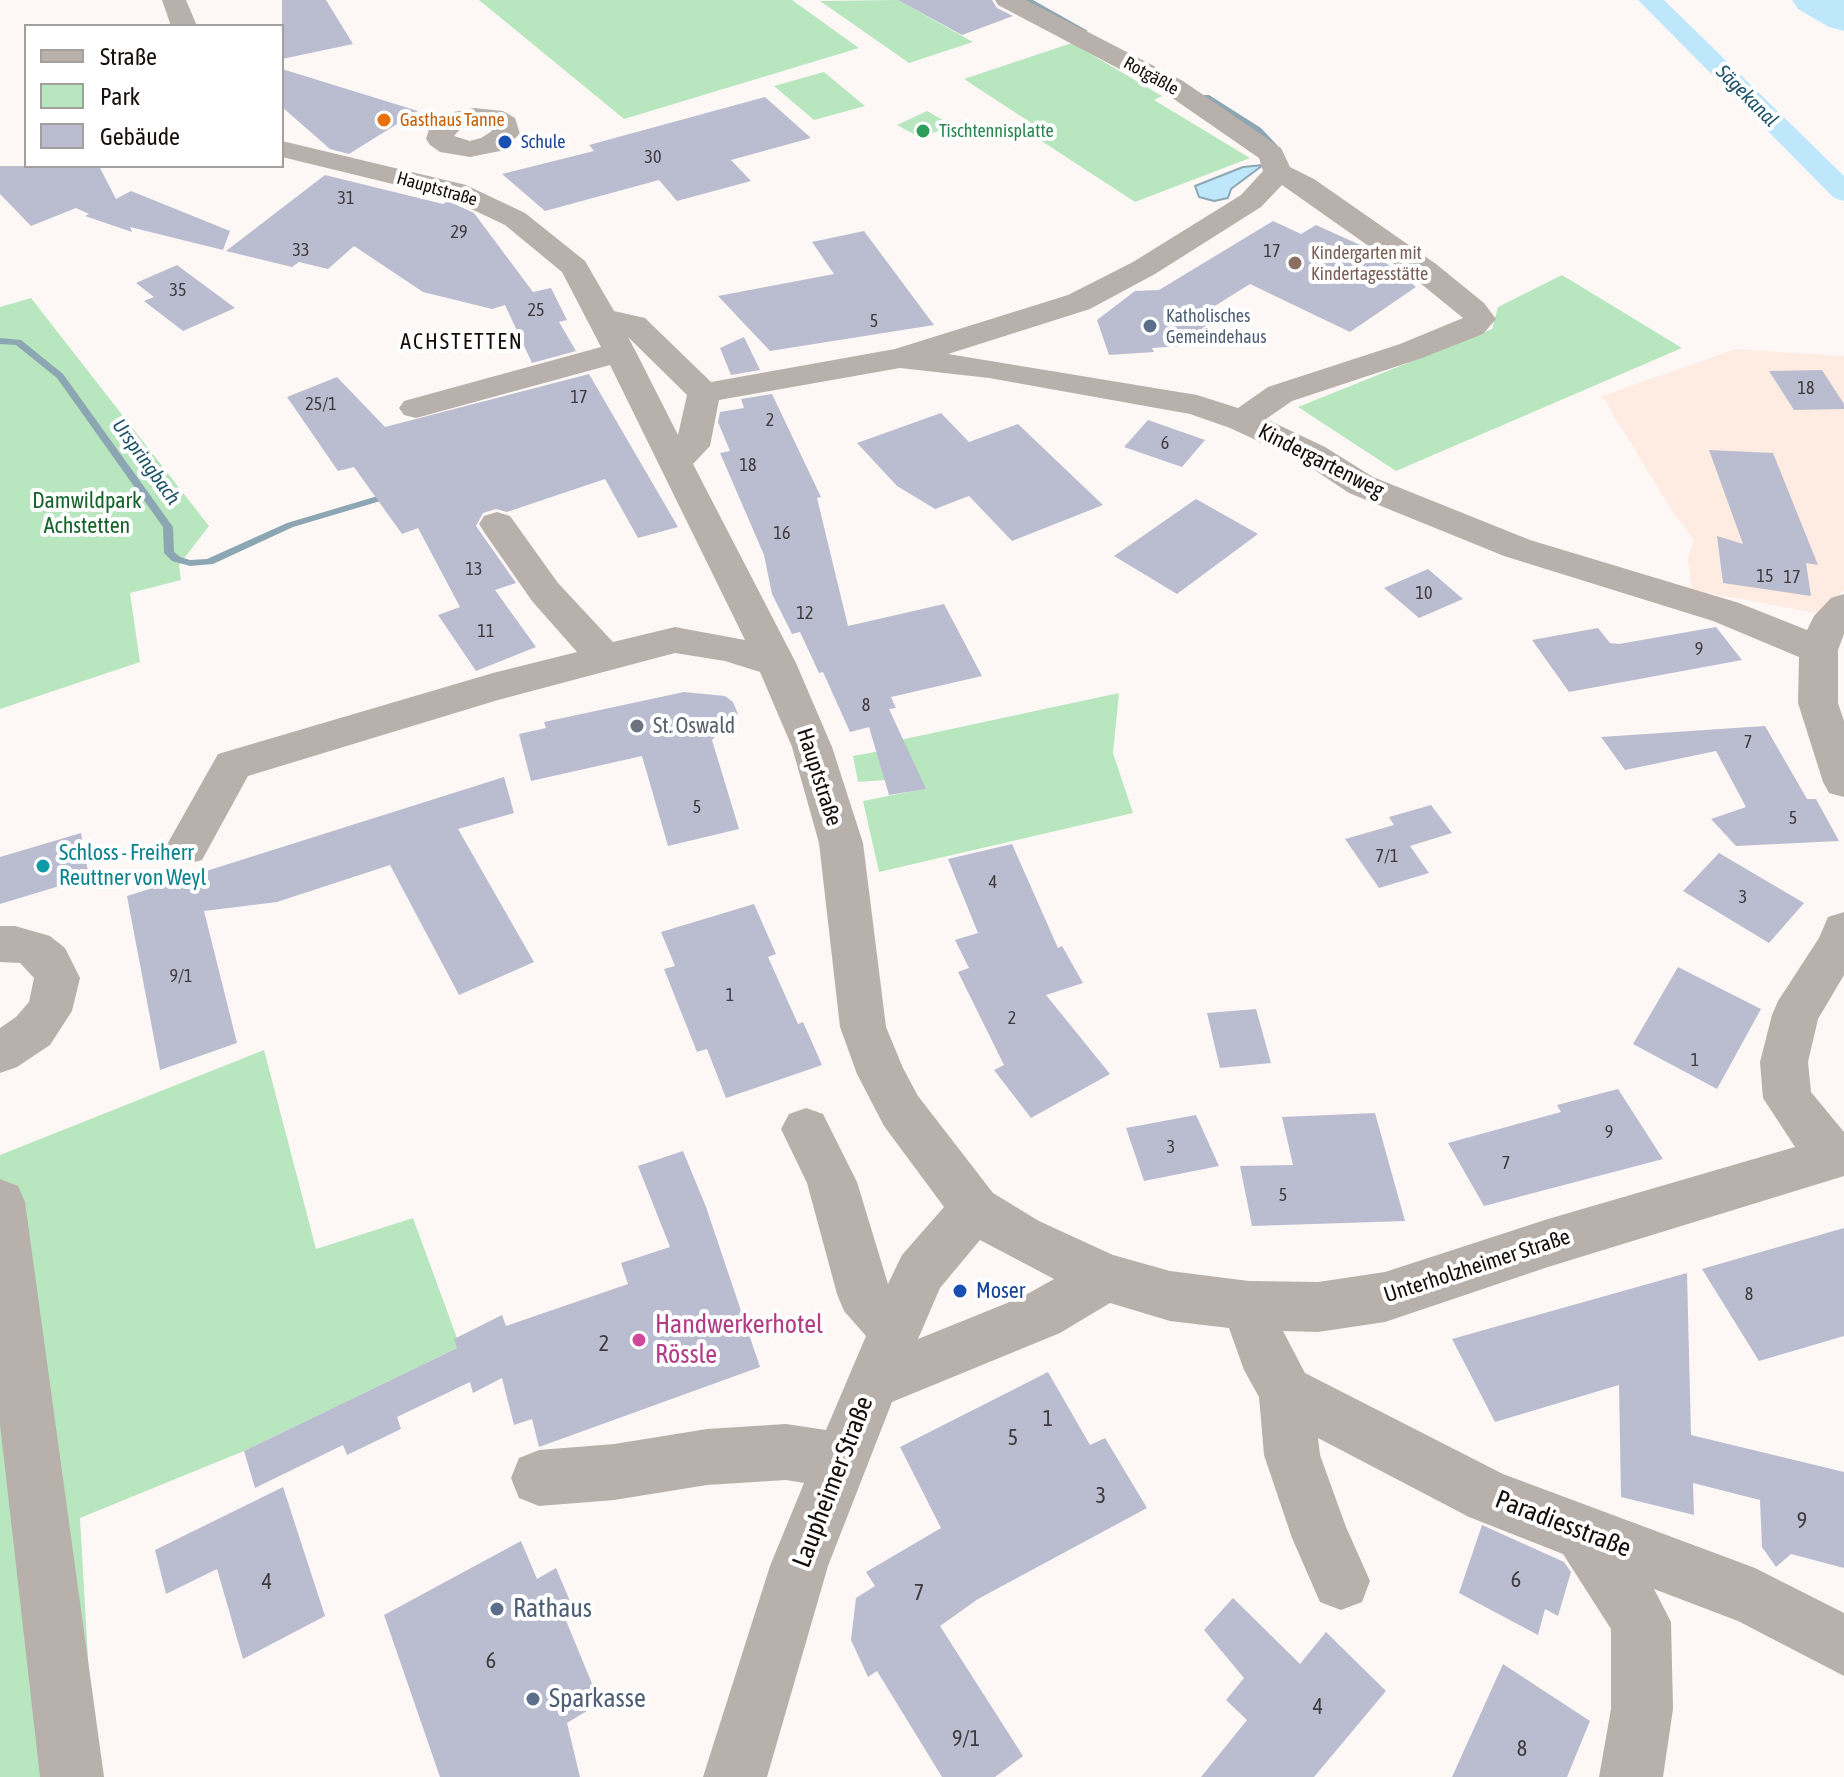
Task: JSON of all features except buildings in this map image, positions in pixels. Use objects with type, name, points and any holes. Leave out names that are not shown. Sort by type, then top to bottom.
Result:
[{"type":"street","points":[[174,0],[183,24]]},
{"type":"street","name":"Rotgäßle","points":[[1007,0],[1174,87],[1271,154],[1278,172]]},
{"type":"street","name":"Hauptstraße","points":[[284,149],[456,191],[492,206],[545,240],[574,267],[776,663],[812,747],[841,843],[863,1027],[881,1074],[901,1111],[975,1209]]},
{"type":"street","points":[[429,185],[452,168],[470,149]]},
{"type":"street","name":"Kindergartenweg","points":[[704,393],[900,358],[1079,302],[1144,268],[1251,201],[1278,172]]},
{"type":"street","points":[[1242,421],[1280,394],[1411,351],[1472,327],[1480,319],[1425,271],[1304,185],[1278,172]]},
{"type":"street","points":[[416,408],[634,325],[704,393],[693,446],[674,462]]},
{"type":"street","name":"Kindergartenweg","points":[[900,358],[989,368],[1197,405],[1242,421],[1313,454],[1361,485],[1517,548],[1726,612],[1819,650]]},
{"type":"street","points":[[497,524],[545,592],[606,659]]},
{"type":"street","points":[[187,848],[233,765],[493,687],[675,640],[726,611],[742,595]]},
{"type":"street","points":[[1844,607],[1828,625],[1819,650],[1818,703],[1844,782]]},
{"type":"street","points":[[675,640],[727,648],[776,663]]},
{"type":"street","points":[[1838,1156],[1787,1098],[1784,1062],[1795,1015],[1840,943],[1844,930]]},
{"type":"street","points":[[0,944],[34,949],[49,961],[57,978],[49,1011],[33,1031],[0,1053]]},
{"type":"street","points":[[806,1129],[832,1182],[863,1294],[895,1330]]},
{"type":"street","name":"Unterholzheimer Straße","points":[[975,1209],[1021,1238],[1105,1277],[1170,1296],[1249,1306],[1318,1307],[1385,1297],[1548,1243],[1838,1156]]},
{"type":"street","points":[[0,1202],[72,1777]]},
{"type":"street","name":"Laupheimer Straße","points":[[735,1777],[799,1566],[872,1384],[920,1272],[975,1209]]},
{"type":"street","points":[[872,1384],[1041,1315],[1105,1277]]},
{"type":"street","points":[[1249,1306],[1263,1352],[1286,1392],[1292,1455],[1321,1538],[1341,1581]]},
{"type":"street","name":"Paradiesstraße","points":[[1286,1392],[1489,1497],[1755,1598],[1844,1646]]},
{"type":"street","points":[[539,1478],[614,1472],[707,1457],[786,1452],[841,1460]]},
{"type":"street","points":[[1582,1531],[1641,1622],[1642,1709],[1631,1777]]},
{"type":"shaded area","points":[[1736,349],[1844,356],[1844,590],[1821,614],[1692,590],[1688,559],[1694,540],[1673,512],[1602,396]]},
{"type":"green space","points":[[479,0],[792,0],[859,48],[624,119]]},
{"type":"green space","points":[[898,0],[973,42],[909,63],[820,1]]},
{"type":"green space","points":[[1072,43],[1162,96],[1154,100],[1250,158],[1135,202],[1040,140],[1051,136],[964,79]]},
{"type":"green space","points":[[824,72],[865,106],[814,120],[774,86]]},
{"type":"green space","name":"Tischtennisplatte","points":[[927,111],[952,125],[921,138],[897,125]]},
{"type":"green space","points":[[1562,275],[1682,348],[1396,471],[1298,407],[1492,329],[1498,307]]},
{"type":"green space","name":"Damwildpark Achstetten","points":[[31,298],[209,526],[179,565],[181,580],[130,593],[140,662],[0,709],[0,307]]},
{"type":"green space","points":[[1119,693],[1113,753],[1133,813],[879,872],[863,801],[923,789],[885,780],[858,782],[853,756],[902,747],[900,740]]},
{"type":"green space","points":[[264,1050],[316,1249],[413,1218],[457,1338],[457,1348],[244,1451],[80,1518],[92,1728],[54,1777],[0,1777],[0,1155]]},
{"type":"water","points":[[1263,165],[1231,189],[1228,198],[1214,201],[1199,197],[1195,186],[1243,167]]},
{"type":"waterway","points":[[1028,0],[1085,31]]},
{"type":"waterway","name":"Sägekanal","points":[[1650,0],[1844,192]]},
{"type":"waterway","points":[[1813,0],[1844,18]]},
{"type":"waterway","points":[[1206,97],[1258,130],[1274,147]]},
{"type":"waterway","name":"Urspringbach","points":[[0,341],[18,342],[60,376],[168,527],[169,553],[176,559],[190,563],[209,562],[290,525],[391,495]]},
{"type":"place","name":"Gasthaus Tanne","points":[[384,120]]},
{"type":"place","name":"Tischtennisplatte","points":[[923,131]]},
{"type":"place","name":"Schule","points":[[505,142]]},
{"type":"place","name":"Kindergarten mit Kindertagesstätte","points":[[1295,263]]},
{"type":"place","name":"Katholisches Gemeindehaus","points":[[1150,326]]},
{"type":"place","name":"St. Oswald","points":[[637,726]]},
{"type":"place","name":"Schloss - Freiherr Reuttner von Weyl","points":[[43,866]]},
{"type":"place","name":"Moser","points":[[960,1291]]},
{"type":"place","name":"Handwerkerhotel Rössle","points":[[639,1340]]},
{"type":"place","name":"Rathaus","points":[[497,1609]]},
{"type":"place","name":"Sparkasse","points":[[533,1699]]},
{"type":"district","name":"ACHSTETTEN","points":[[462,342]]}]
